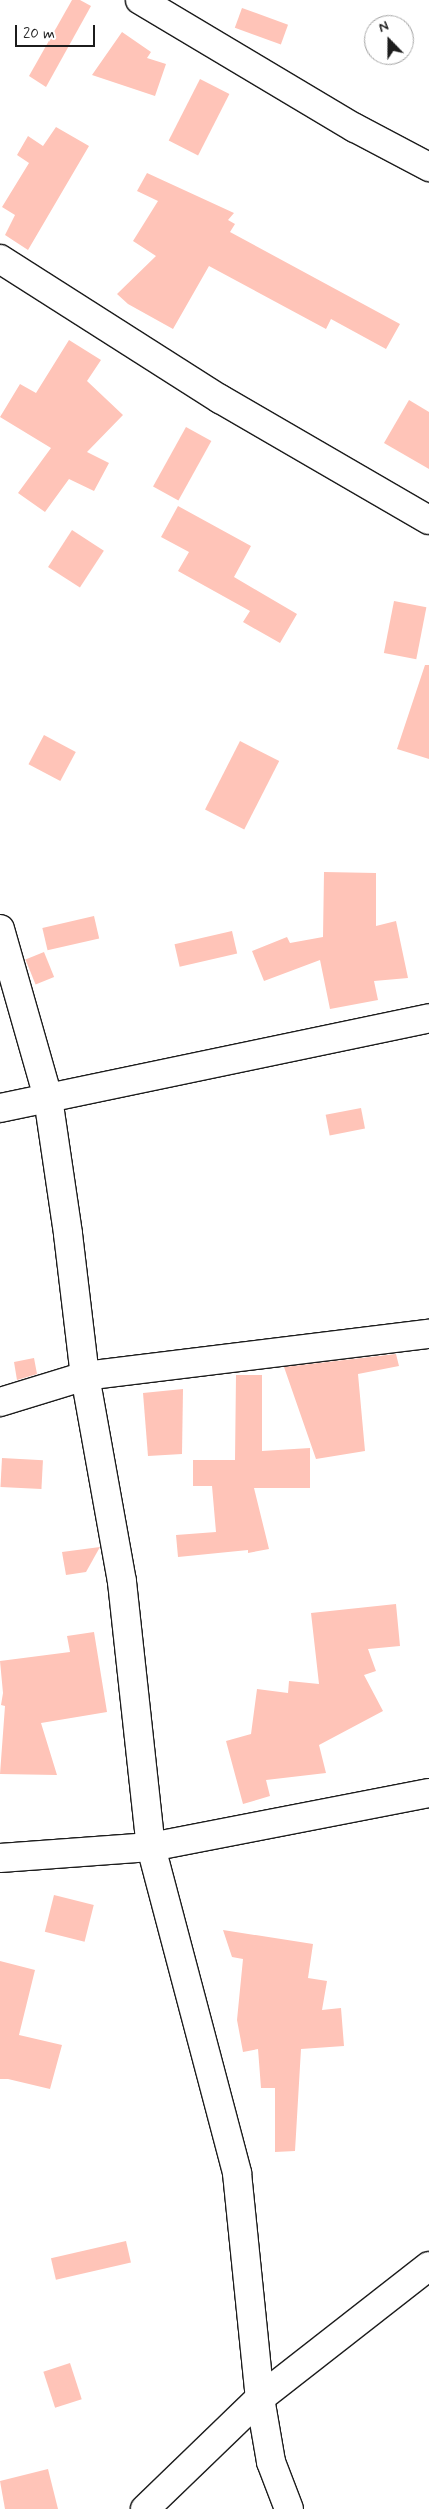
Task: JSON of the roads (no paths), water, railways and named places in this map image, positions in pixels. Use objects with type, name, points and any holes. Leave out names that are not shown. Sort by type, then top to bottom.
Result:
[{"type":"street","points":[[140,0],[355,128],[429,167]]},
{"type":"street","points":[[0,259],[220,399],[429,520]]},
{"type":"street","points":[[0,929],[48,1098],[68,1234],[85,1376],[122,1582],[151,1848],[237,2173],[260,2398],[271,2462],[289,2509]]},
{"type":"street","points":[[0,1108],[429,1018]]},
{"type":"street","points":[[0,1402],[85,1376],[429,1334]]},
{"type":"street","points":[[0,1858],[151,1848],[429,1793]]},
{"type":"street","points":[[145,2509],[260,2398],[429,2266]]}]
